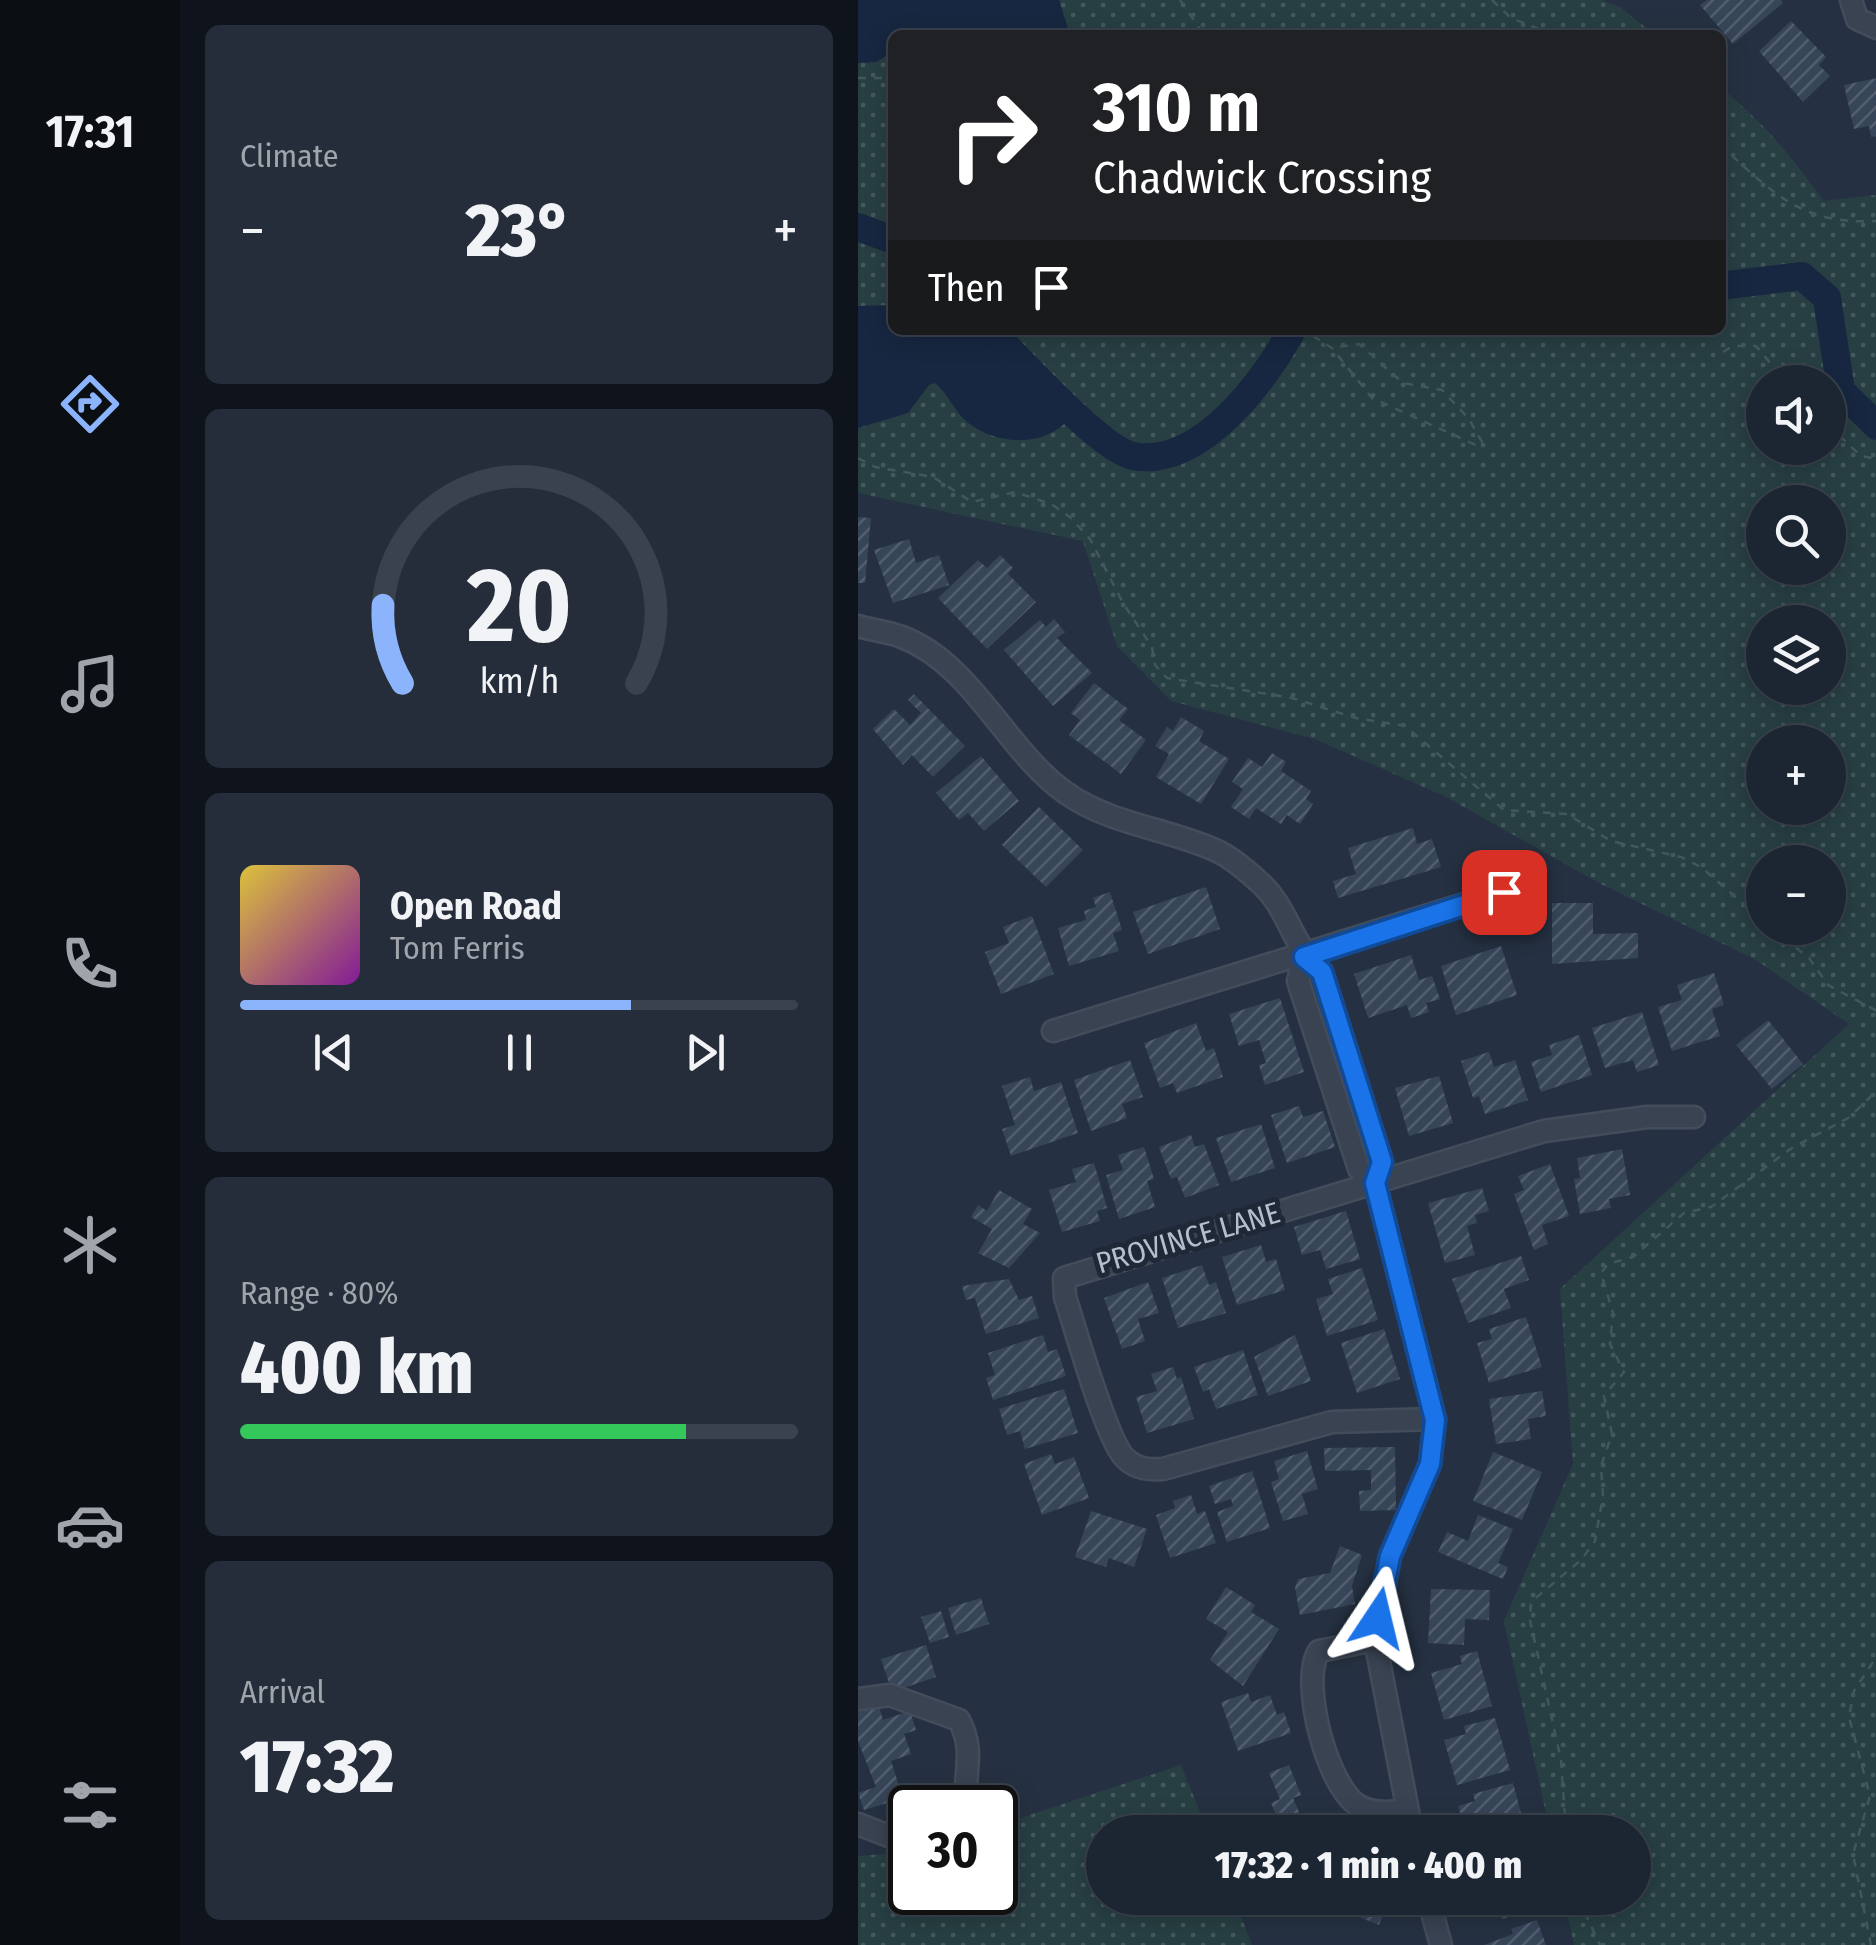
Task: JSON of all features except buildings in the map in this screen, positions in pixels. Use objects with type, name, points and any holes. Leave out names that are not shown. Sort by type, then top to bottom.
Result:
[{"type":"street","points":[[1851,0],[1857,19],[1876,28]]},
{"type":"street","points":[[858,626],[904,638],[948,666],[1026,758],[1067,794],[1128,825],[1217,850],[1260,883],[1290,918],[1304,957],[1322,972],[1382,1162],[1375,1183],[1435,1420],[1430,1464],[1390,1556],[1375,1640],[1408,1815]]},
{"type":"street","points":[[1053,1032],[1504,892]]},
{"type":"street","points":[[1304,957],[1298,981],[1360,1169],[1375,1183]]},
{"type":"street","points":[[1329,1076],[1352,1068]]},
{"type":"street","name":"PROVINCE LANE","points":[[1435,1420],[1332,1422],[1163,1469],[1138,1468],[1122,1457],[1112,1435],[1065,1297],[1064,1278],[1075,1271],[1544,1130],[1648,1117],[1694,1118]]},
{"type":"street","points":[[1375,1640],[1319,1652],[1311,1663],[1309,1680],[1316,1724],[1345,1794],[1359,1806],[1382,1812],[1407,1810]]},
{"type":"street","points":[[858,1699],[890,1695],[959,1720],[970,1741],[964,1785]]},
{"type":"street","points":[[858,1824],[888,1835]]},
{"type":"street","points":[[1433,1915],[1441,1945]]},
{"type":"path","points":[[1180,0],[1201,30]]},
{"type":"path","points":[[1492,0],[1511,18],[1541,30]]},
{"type":"path","points":[[858,78],[888,78]]},
{"type":"path","points":[[1726,149],[1789,204],[1825,220],[1876,221]]},
{"type":"path","points":[[1313,336],[1332,348],[1372,398],[1434,430],[1478,446],[1482,442],[1442,390],[1403,383],[1360,344],[1332,348]]},
{"type":"path","points":[[1723,352],[1733,346],[1756,346],[1772,365]]},
{"type":"path","points":[[1846,442],[1861,456],[1876,459]]},
{"type":"path","points":[[858,458],[875,467],[933,477],[972,502],[1015,492],[1060,510],[1090,539],[1123,604],[1152,647],[1155,665],[1167,678],[1292,698],[1356,718],[1405,726],[1504,810],[1566,814],[1611,841],[1681,857],[1701,867],[1746,906]]},
{"type":"path","points":[[1793,945],[1809,958],[1828,985],[1876,1011]]},
{"type":"path","points":[[1565,1815],[1562,1760],[1530,1620],[1531,1602],[1581,1560],[1595,1541],[1603,1496],[1602,1466],[1612,1434],[1604,1396],[1624,1372],[1610,1344],[1614,1313],[1600,1273],[1608,1264],[1633,1256],[1684,1213],[1711,1208],[1792,1148],[1850,1117],[1876,1090]]},
{"type":"path","points":[[1872,1945],[1853,1854],[1870,1796],[1850,1717],[1854,1691],[1876,1656]]},
{"type":"path","points":[[1586,1915],[1600,1945]]},
{"type":"green space","points":[[858,0],[1602,0],[1620,7],[1649,30],[888,30],[888,335],[1726,335],[1726,92],[1776,140],[1823,201],[1876,195],[1876,1945],[1574,1945],[1568,1915],[1651,1915],[1651,1815],[1546,1815],[1504,1621],[1573,1464],[1560,1289],[1849,1024],[1756,960],[1599,883],[1446,797],[1315,739],[1171,701],[1117,646],[1083,541],[858,493]]},
{"type":"green space","points":[[1181,1765],[1201,1815],[1086,1815],[1086,1915],[1241,1915],[1252,1945],[858,1945],[858,1856],[888,1854],[888,1915],[1018,1915],[1018,1819]]},
{"type":"water","points":[[858,0],[1059,0],[1068,30],[888,30],[888,55],[876,62],[858,63]]},
{"type":"water","points":[[888,305],[888,335],[1003,335],[1071,416],[1061,427],[1035,439],[1005,439],[965,420],[935,383],[929,385],[908,413],[858,428],[858,306]]},
{"type":"waterway","points":[[858,227],[888,238]]},
{"type":"waterway","points":[[1726,285],[1802,276],[1827,298],[1841,391],[1877,426]]},
{"type":"waterway","points":[[995,335],[1101,438],[1133,456],[1158,456],[1182,449],[1206,435],[1248,395],[1289,335]]},
{"type":"route","points":[[1378,1618],[1390,1556],[1430,1464],[1435,1420],[1375,1183],[1382,1162],[1322,972],[1304,957],[1504,892]]}]
